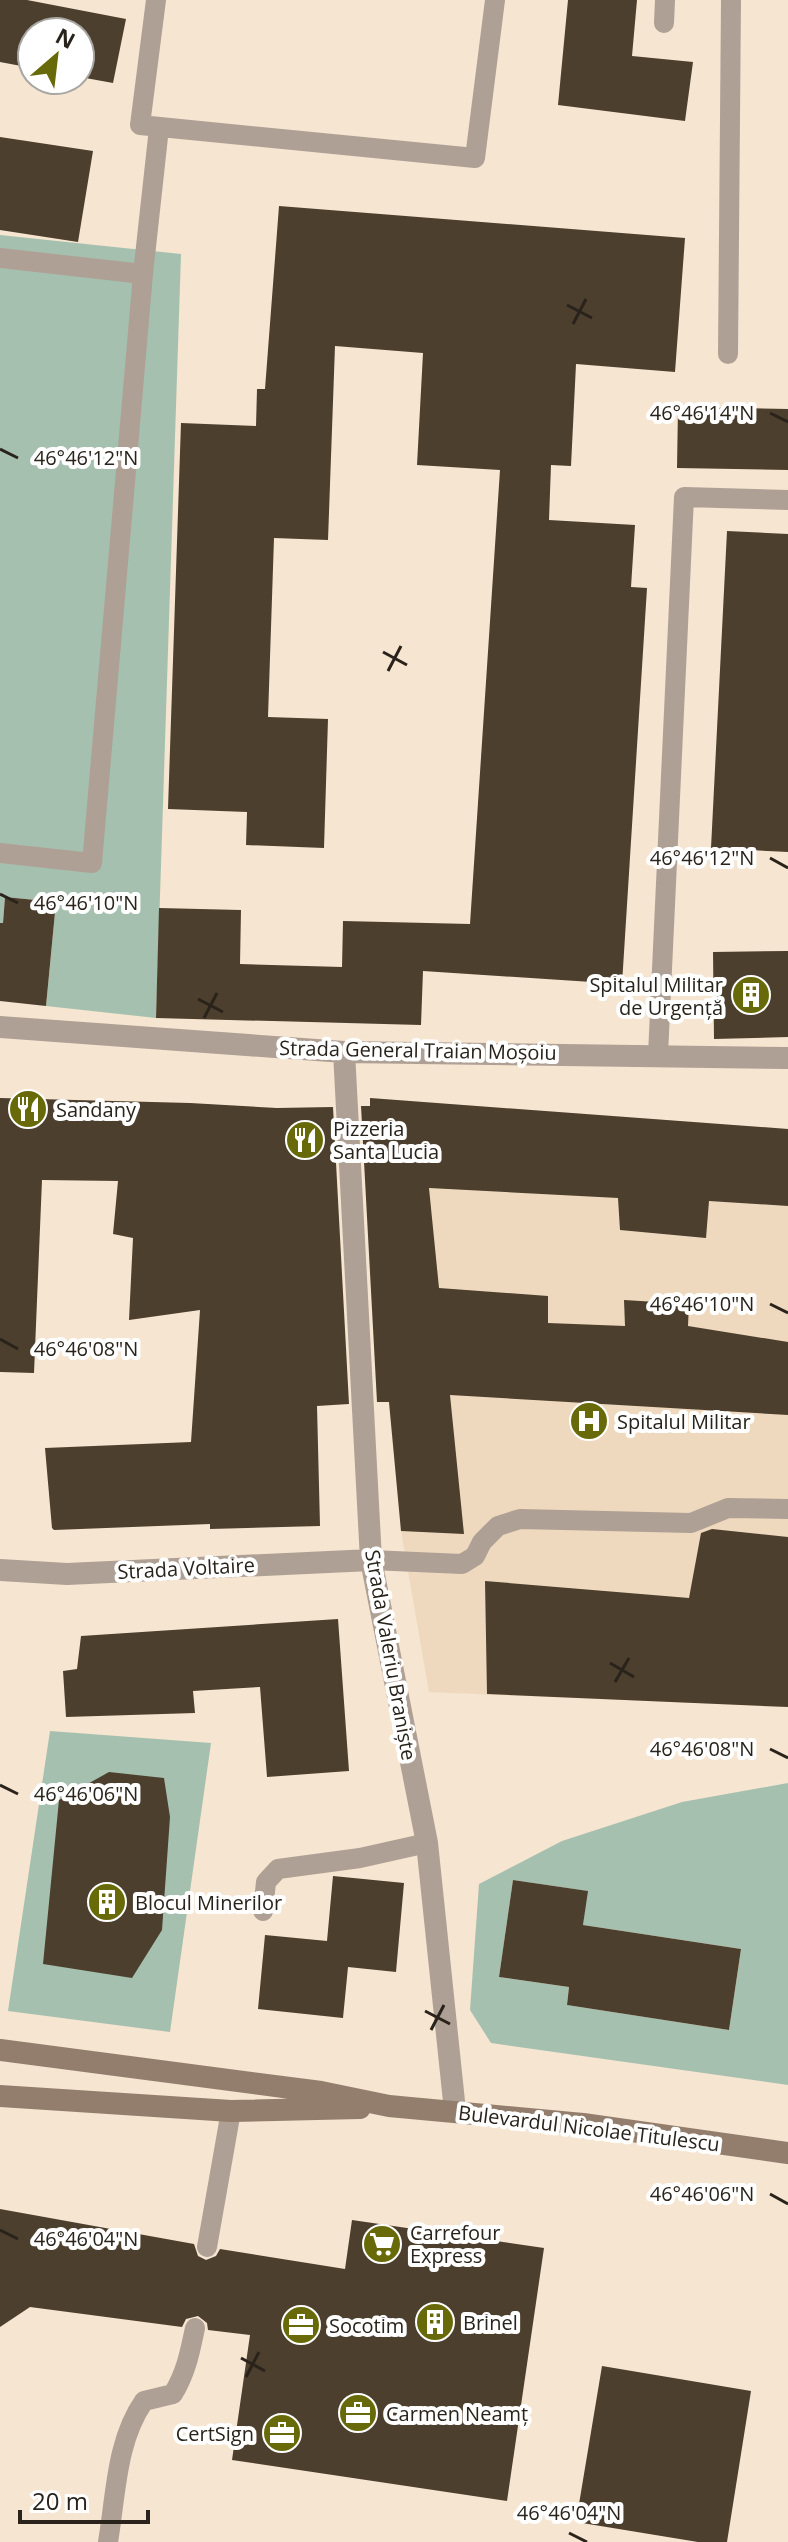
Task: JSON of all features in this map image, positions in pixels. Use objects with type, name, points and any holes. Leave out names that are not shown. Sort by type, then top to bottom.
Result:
[{"type":"main road","name":"Bulevardul Nicolae Titulescu","points":[[0,2050],[321,2092],[389,2106],[583,2124],[788,2153]]},
{"type":"main road","name":"Bulevardul Nicolae Titulescu","points":[[0,2096],[231,2111],[389,2106]]},
{"type":"street","name":"Strada General Traian Moșoiu","points":[[0,1027],[344,1052],[788,1058]]},
{"type":"street","name":"Strada Valeriu Braniște","points":[[344,1052],[371,1560],[427,1843],[455,2111]]},
{"type":"street","name":"Strada Voltaire","points":[[0,1570],[67,1574],[371,1560]]},
{"type":"lane","points":[[156,0],[140,125],[475,158],[495,0]]},
{"type":"lane","points":[[664,23],[665,0]]},
{"type":"lane","points":[[728,354],[731,0]]},
{"type":"lane","points":[[0,853],[92,863],[143,274],[159,128]]},
{"type":"lane","points":[[0,258],[143,274]]},
{"type":"lane","points":[[658,1055],[684,497],[788,500]]},
{"type":"lane","points":[[371,1560],[462,1564],[475,1556],[482,1542],[498,1526],[520,1519],[691,1523],[728,1508],[788,1509]]},
{"type":"lane","points":[[263,1911],[266,1882],[278,1869],[360,1858],[427,1843]]},
{"type":"lane","points":[[207,2247],[231,2111]]},
{"type":"lane","points":[[108,2542],[125,2437],[144,2401],[173,2394],[189,2361],[195,2328]]},
{"type":"shaded area","name":"Spitalul Militar","points":[[370,1098],[788,1129],[788,1707],[429,1692],[401,1531],[380,1312]]},
{"type":"green space","points":[[0,235],[181,254],[156,1018],[46,1006],[56,902],[5,897],[3,923],[0,923]]},
{"type":"green space","points":[[50,1731],[211,1743],[170,2032],[8,2011]]},
{"type":"green space","points":[[788,1783],[788,2085],[491,2043],[470,2010],[479,1884],[562,1841],[682,1802]],"holes":[[[513,1880],[587,1891],[583,1925],[741,1949],[729,2030],[567,2005],[569,1987],[499,1977]]]},
{"type":"building","points":[[0,0],[27,0],[126,19],[113,83],[96,80],[96,16],[16,16],[16,65],[0,62]]},
{"type":"building","points":[[568,0],[637,0],[632,56],[693,62],[685,121],[558,105]]},
{"type":"building","points":[[0,137],[93,151],[78,242],[0,230]]},
{"type":"building","points":[[279,206],[685,238],[675,372],[576,364],[571,466],[551,465],[549,520],[635,525],[631,587],[647,588],[622,984],[423,971],[421,1025],[156,1018],[159,908],[241,910],[240,964],[342,967],[343,921],[470,924],[500,470],[417,465],[423,353],[335,346],[328,540],[274,538],[268,717],[328,719],[324,848],[246,845],[247,812],[168,809],[181,423],[256,426],[257,389],[265,389]]},
{"type":"building","points":[[678,407],[788,409],[788,470],[677,468]]},
{"type":"building","points":[[727,531],[788,534],[788,852],[711,848]]},
{"type":"building","points":[[5,897],[56,902],[46,1006],[0,1001],[0,923],[3,923]]},
{"type":"building","name":"Spitalul Militar de Urgență","points":[[788,951],[788,1037],[714,1039],[713,952]]},
{"type":"building","points":[[0,1098],[277,1108],[333,1107],[349,1404],[317,1406],[320,1526],[210,1529],[210,1524],[52,1528],[45,1448],[191,1442],[200,1310],[129,1320],[133,1238],[113,1234],[118,1181],[42,1180],[34,1373],[0,1372]]},
{"type":"building","points":[[370,1098],[788,1129],[788,1206],[709,1201],[706,1238],[620,1230],[618,1198],[429,1188],[439,1288],[548,1296],[548,1323],[625,1326],[624,1300],[689,1304],[688,1326],[788,1342],[788,1415],[450,1395],[464,1534],[401,1531],[389,1402],[377,1402],[361,1106],[370,1106]]},
{"type":"building","points":[[712,1529],[788,1537],[788,1707],[487,1694],[485,1581],[689,1598],[701,1533]]},
{"type":"building","points":[[338,1619],[349,1771],[267,1777],[260,1687],[193,1691],[195,1713],[66,1717],[63,1671],[77,1669],[81,1636]]},
{"type":"building","name":"Blocul Minerilor","points":[[109,1772],[164,1778],[170,1817],[162,1930],[132,1978],[43,1964],[59,1800]]},
{"type":"building","points":[[333,1876],[404,1883],[396,1972],[348,1967],[343,2018],[258,2009],[265,1935],[327,1941]]},
{"type":"building","points":[[513,1880],[588,1891],[583,1925],[741,1949],[729,2030],[567,2005],[569,1987],[499,1977]]},
{"type":"building","points":[[0,2209],[194,2244],[198,2256],[206,2260],[216,2256],[220,2249],[345,2269],[352,2220],[544,2248],[507,2501],[232,2460],[250,2335],[208,2330],[207,2323],[198,2316],[186,2319],[182,2327],[30,2307],[0,2327]]},
{"type":"building","points":[[602,2366],[751,2391],[727,2542],[698,2542],[576,2522]]},
{"type":"place","name":"Spitalul Militar de Urgență","points":[[751,995]]},
{"type":"place","name":"Sandany","points":[[28,1109]]},
{"type":"place","name":"Pizzeria Santa Lucia","points":[[305,1140]]},
{"type":"place","name":"Spitalul Militar","points":[[589,1421]]},
{"type":"place","name":"Blocul Minerilor","points":[[107,1902]]},
{"type":"place","name":"Carrefour Express","points":[[382,2244]]},
{"type":"place","name":"Brinel","points":[[435,2322]]},
{"type":"place","name":"Socotim","points":[[301,2325]]},
{"type":"place","name":"Carmen Neamț","points":[[358,2413]]},
{"type":"place","name":"CertSign","points":[[282,2433]]}]
